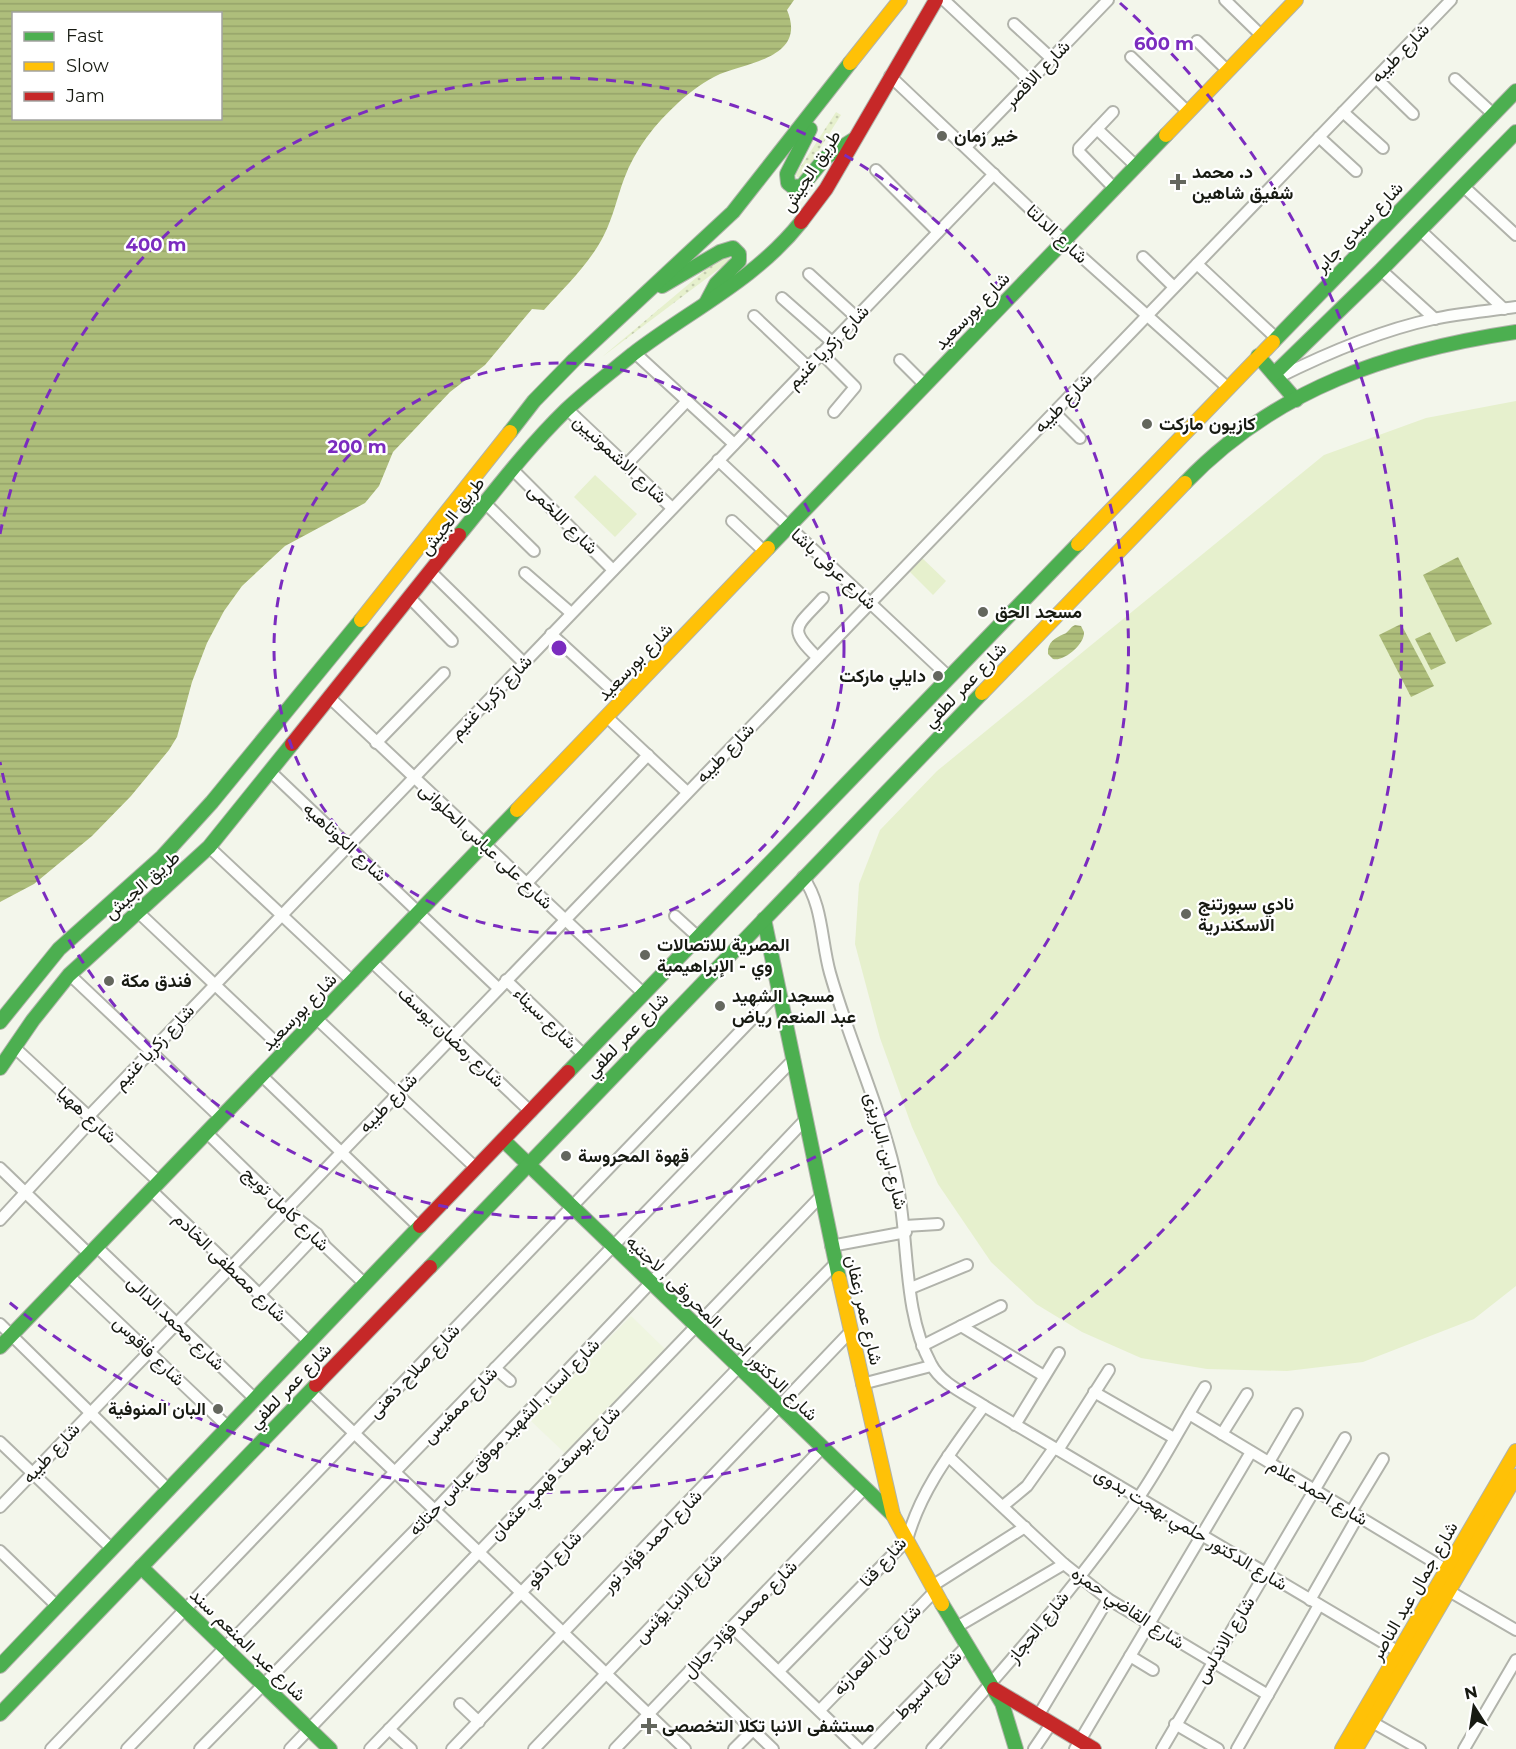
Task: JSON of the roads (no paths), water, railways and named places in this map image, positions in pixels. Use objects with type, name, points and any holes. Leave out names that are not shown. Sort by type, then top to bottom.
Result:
[{"type":"main road","name":"طريق الجيش","points":[[0,1022],[59,949],[162,857],[212,802],[390,585],[534,401],[574,360],[734,212],[900,0]]},
{"type":"main road","name":"طريق الجيش","points":[[0,1068],[40,1010],[70,975],[209,847],[485,503],[567,409],[635,352],[704,307],[750,273],[791,234],[826,189],[890,75],[936,0]]},
{"type":"main road","name":"شارع بورسعيد","points":[[0,1347],[1296,0]]},
{"type":"main road","name":"شارع سيدى جابر","points":[[1228,388],[1516,91]]},
{"type":"main road","points":[[819,104],[807,136],[787,174],[790,185],[796,188],[802,186],[825,158],[854,139]]},
{"type":"main road","points":[[1275,376],[1462,186],[1514,137]]},
{"type":"main road","points":[[654,288],[677,281],[724,248],[733,248],[739,254],[739,261],[716,285],[704,307]]},
{"type":"main road","name":"شارع عمر لطفي","points":[[0,1714],[1180,486],[1214,456],[1296,400],[1335,379],[1376,362],[1418,350],[1516,332]]},
{"type":"main road","points":[[1258,356],[1296,400]]},
{"type":"main road","name":"شارع عمر لطفي","points":[[1,1663],[643,993],[1228,388]]},
{"type":"main road","name":"شارع عمر زعفان","points":[[764,919],[820,1197],[893,1515],[966,1647],[1002,1703],[1014,1748]]},
{"type":"main road","points":[[740,943],[769,949]]},
{"type":"main road","name":"شارع الدكتور احمد المحروقى , لاجتيه","points":[[503,1140],[736,1367],[893,1515]]},
{"type":"main road","name":"شارع جمال عبد الناصر","points":[[1342,1749],[1516,1451]]},
{"type":"main road","name":"شارع جمال عبد الناصر","points":[[1356,1749],[1516,1476]]},
{"type":"main road","name":"شارع عبد المنعم سند","points":[[141,1567],[330,1749]]},
{"type":"main road","points":[[989,1686],[1051,1724],[1077,1745],[1094,1749]]},
{"type":"street","points":[[944,0],[1030,81]]},
{"type":"street","name":"شارع الاقصر","points":[[966,147],[1108,0]]},
{"type":"street","points":[[1226,0],[1262,36]]},
{"type":"street","name":"شارع طيبه","points":[[0,1507],[1451,0]]},
{"type":"street","points":[[1014,24],[1052,58]]},
{"type":"street","points":[[1197,41],[1228,71]]},
{"type":"street","points":[[1131,57],[1188,112]]},
{"type":"street","name":"شارع الدلتا","points":[[890,75],[1064,241],[1228,388]]},
{"type":"street","points":[[1376,78],[1413,114]]},
{"type":"street","points":[[1455,79],[1493,114]]},
{"type":"street","points":[[1113,112],[1079,148],[1079,154],[1114,188]]},
{"type":"street","points":[[1343,112],[1383,148]]},
{"type":"street","points":[[1097,129],[1136,166]]},
{"type":"street","points":[[1320,136],[1356,171]]},
{"type":"street","points":[[876,170],[938,232]]},
{"type":"street","name":"شارع زكريا غنيم","points":[[0,1220],[214,984],[994,174]]},
{"type":"street","points":[[1462,186],[1516,235]]},
{"type":"street","points":[[1420,230],[1504,309]]},
{"type":"street","points":[[1143,257],[1174,287]]},
{"type":"street","points":[[1197,264],[1276,338]]},
{"type":"street","points":[[1381,270],[1435,319]]},
{"type":"street","points":[[809,274],[856,317]]},
{"type":"street","points":[[782,298],[832,342]]},
{"type":"street","points":[[1275,376],[1354,343],[1435,319],[1516,307]]},
{"type":"street","points":[[754,316],[808,367]]},
{"type":"street","points":[[635,352],[734,444]]},
{"type":"street","points":[[821,353],[855,387],[834,412]]},
{"type":"street","points":[[900,360],[925,385]]},
{"type":"street","points":[[626,465],[687,401]]},
{"type":"street","name":"شارع الاشمونيين","points":[[567,409],[672,508]]},
{"type":"street","points":[[1054,412],[1080,438]]},
{"type":"street","name":"شارع عرفى باشا","points":[[718,460],[949,677]]},
{"type":"street","name":"شارع اللخمى","points":[[513,469],[613,570]]},
{"type":"street","points":[[485,503],[534,551]]},
{"type":"street","points":[[732,520],[765,552]]},
{"type":"street","points":[[431,572],[524,663]]},
{"type":"street","points":[[525,573],[571,613]]},
{"type":"street","points":[[410,598],[452,641]]},
{"type":"street","points":[[818,657],[796,633],[798,625],[823,598]]},
{"type":"street","points":[[551,634],[623,700]]},
{"type":"street","points":[[376,743],[444,673]]},
{"type":"street","name":"شارع على عباس الحلوانى","points":[[330,698],[643,993]]},
{"type":"street","points":[[607,717],[687,792]]},
{"type":"street","points":[[526,884],[648,755]]},
{"type":"street","name":"شارع الكوتاهيه","points":[[271,772],[419,912],[502,984]]},
{"type":"street","points":[[209,847],[353,982]]},
{"type":"street","name":"شارع ابن الباريزى","points":[[803,877],[815,896],[834,986],[886,1137],[900,1195],[911,1288],[922,1346],[932,1366],[951,1385],[984,1406]]},
{"type":"street","points":[[138,912],[285,1052]]},
{"type":"street","points":[[675,916],[698,937]]},
{"type":"street","name":"شارع رمضان يوسف","points":[[372,962],[531,1112]]},
{"type":"street","points":[[70,975],[221,1118]]},
{"type":"street","name":"شارع سيناء","points":[[502,984],[585,1056]]},
{"type":"street","name":"شارع صلاح ذهنى","points":[[51,1749],[778,992]]},
{"type":"street","points":[[317,1019],[476,1168]]},
{"type":"street","name":"شارع ههيا","points":[[14,1047],[90,1119],[155,1186]]},
{"type":"street","name":"شارع ممفيس","points":[[127,1749],[792,1061]]},
{"type":"street","points":[[262,1076],[419,1227]]},
{"type":"street","name":"شارع اسنا , الشهيد موفق عباس حتاته","points":[[200,1749],[435,1510],[804,1121]]},
{"type":"street","name":"شارع كامل تويج","points":[[207,1133],[285,1209],[317,1234],[325,1246],[365,1284]]},
{"type":"street","name":"شارع محمد الدالى","points":[[0,1168],[176,1322],[255,1399]]},
{"type":"street","name":"شارع مصطفى الخادم","points":[[155,1186],[230,1267],[309,1342]]},
{"type":"street","name":"شارع يوسف فهمي عثمان","points":[[290,1749],[820,1197]]},
{"type":"street","points":[[831,1246],[938,1224]]},
{"type":"street","points":[[259,1296],[317,1234]]},
{"type":"street","name":"شارع ادفو","points":[[370,1749],[835,1264]]},
{"type":"street","points":[[911,1288],[967,1265]]},
{"type":"street","name":"شارع فاقوس","points":[[69,1276],[228,1427]]},
{"type":"street","points":[[922,1346],[1000,1306]]},
{"type":"street","points":[[0,1324],[169,1490]]},
{"type":"street","points":[[961,1326],[1044,1376]]},
{"type":"street","name":"شارع احمد فؤاد نور","points":[[452,1749],[780,1408],[850,1332]]},
{"type":"street","points":[[1015,1425],[1059,1353]]},
{"type":"street","points":[[862,1384],[932,1366]]},
{"type":"street","points":[[495,1368],[510,1381]]},
{"type":"street","points":[[1002,1506],[1027,1486],[1056,1449],[1109,1370]]},
{"type":"street","name":"شارع الحجاز","points":[[932,1749],[989,1686],[1079,1577],[1138,1498],[1205,1387]]},
{"type":"street","points":[[310,1391],[685,1749]]},
{"type":"street","points":[[1094,1392],[1174,1438]]},
{"type":"street","points":[[1222,1434],[1247,1394]]},
{"type":"street","name":"شارع الدكتور حلمي بهجت بدوى","points":[[984,1406],[1399,1652]]},
{"type":"street","name":"شارع قنا","points":[[778,1671],[907,1540],[925,1492],[984,1406]]},
{"type":"street","name":"شارع احمد علام","points":[[1189,1414],[1447,1570]]},
{"type":"street","points":[[1269,1462],[1297,1414]]},
{"type":"street","name":"شارع الاندلس","points":[[1162,1749],[1344,1438]]},
{"type":"street","points":[[0,1442],[112,1549]]},
{"type":"street","name":"شارع الانبا يؤنس","points":[[534,1749],[822,1448]]},
{"type":"street","points":[[1077,1745],[1251,1452]]},
{"type":"street","name":"شارع القاضي حمزه","points":[[948,1456],[1064,1564],[1108,1599],[1149,1626],[1268,1695]]},
{"type":"street","points":[[1237,1749],[1268,1695],[1315,1602],[1383,1459]]},
{"type":"street","name":"شارع محمد فؤاد جلال","points":[[615,1749],[864,1488]]},
{"type":"street","name":"شارع تل العمارنه","points":[[820,1710],[933,1588],[1024,1527]]},
{"type":"street","points":[[0,1551],[57,1606]]},
{"type":"street","points":[[955,1628],[1064,1564]]},
{"type":"street","points":[[1449,1591],[1516,1630]]},
{"type":"street","points":[[1038,1716],[1108,1599]]},
{"type":"street","points":[[732,1627],[859,1749]]},
{"type":"street","name":"شارع اسيوط","points":[[866,1749],[966,1647]]},
{"type":"street","points":[[1130,1656],[1153,1670]]},
{"type":"street","points":[[1464,1749],[1516,1660]]},
{"type":"street","points":[[690,1670],[773,1749]]},
{"type":"street","points":[[460,1704],[479,1722]]},
{"type":"street","points":[[1372,1722],[1420,1749]]},
{"type":"street","points":[[1034,1749],[1051,1724]]},
{"type":"street","points":[[1175,1724],[1218,1749]]},
{"type":"street","points":[[389,1729],[411,1749]]},
{"type":"street","points":[[734,1749],[753,1730]]},
{"type":"place","name":"خير زمان","points":[[942,136]]},
{"type":"place","name":"د. محمد شفيق شاهين","points":[[1178,182]]},
{"type":"place","name":"كازيون ماركت","points":[[1147,424]]},
{"type":"place","name":"مسجد الحق","points":[[983,612]]},
{"type":"place","name":"دايلي ماركت","points":[[938,676]]},
{"type":"place","name":"نادي سبورتنج الاسكندرية","points":[[1186,914]]},
{"type":"place","name":"المصرية للاتصالات وي - الإبراهيمية","points":[[645,955]]},
{"type":"place","name":"فندق مكة","points":[[109,981]]},
{"type":"place","name":"مسجد الشهيد عبد المنعم رياض","points":[[720,1006]]},
{"type":"place","name":"قهوة المحروسة","points":[[566,1156]]},
{"type":"place","name":"البان المنوفية","points":[[218,1409]]},
{"type":"place","name":"مستشفى الانبا تكلا التخصصى","points":[[649,1726]]}]
